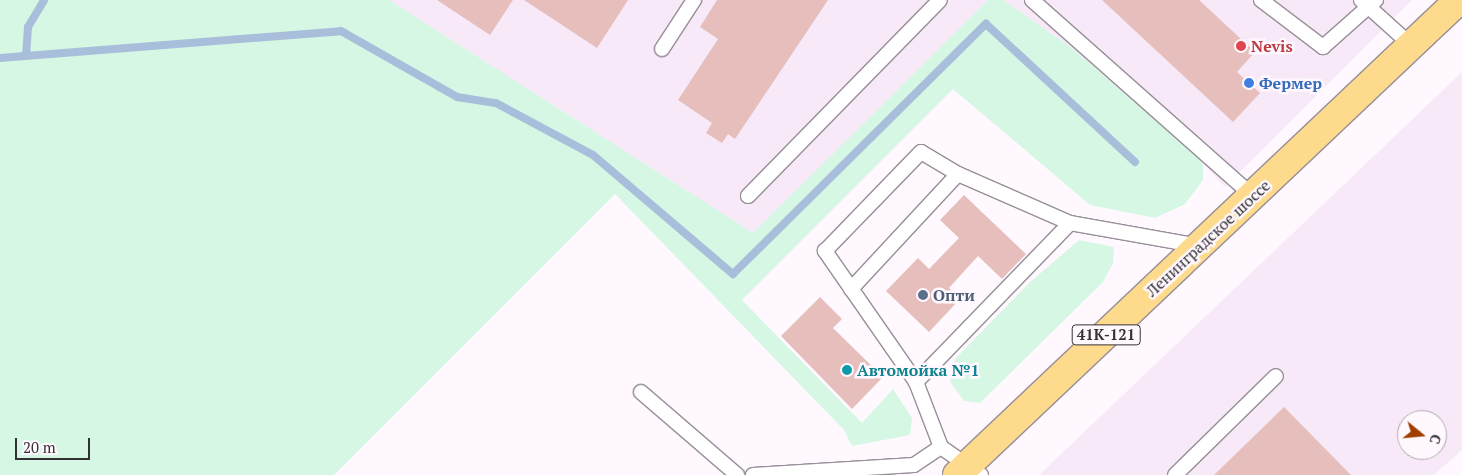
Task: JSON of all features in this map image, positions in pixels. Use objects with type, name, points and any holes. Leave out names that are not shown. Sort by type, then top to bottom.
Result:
[{"type":"main road","name":"Ленинградское шоссе","points":[[969,471],[1200,246],[1459,0]]},
{"type":"lane","points":[[662,49],[694,0]]},
{"type":"lane","points":[[748,196],[940,0]]},
{"type":"lane","points":[[1033,0],[1253,196]]},
{"type":"lane","points":[[1261,0],[1323,47],[1370,2],[1411,45]]},
{"type":"lane","points":[[969,471],[941,448],[916,382],[825,251],[921,152],[958,174],[1070,224],[1200,246]]},
{"type":"lane","points":[[851,288],[958,174]]},
{"type":"lane","points":[[916,382],[1070,224]]},
{"type":"lane","points":[[1175,475],[1276,376]]},
{"type":"lane","points":[[641,392],[737,475]]},
{"type":"lane","points":[[754,475],[914,465],[941,448]]},
{"type":"shaded area","points":[[389,0],[988,0],[753,233]]},
{"type":"shaded area","points":[[1003,0],[1412,0],[1225,187],[1194,154],[1072,48]]},
{"type":"shaded area","points":[[1462,72],[1462,450],[1434,475],[1039,475]]},
{"type":"green space","points":[[0,0],[389,0],[753,233],[988,0],[1003,0],[1072,48],[1194,154],[1203,164],[1203,180],[1185,204],[1155,218],[1090,205],[953,89],[742,300],[862,423],[893,389],[912,418],[910,435],[852,446],[844,430],[615,194],[334,475],[0,475]]},
{"type":"green space","points":[[1079,240],[1114,247],[1113,263],[1103,282],[980,403],[964,401],[950,382],[955,359],[1029,283]]},
{"type":"building","points":[[437,0],[513,0],[490,35]]},
{"type":"building","points":[[524,0],[628,0],[597,48]]},
{"type":"building","points":[[717,0],[828,0],[735,139],[728,134],[722,143],[706,133],[712,123],[678,100],[718,39],[700,27]]},
{"type":"building","points":[[1102,0],[1199,0],[1255,52],[1237,72],[1260,93],[1233,122]]},
{"type":"building","points":[[964,195],[1026,254],[1002,279],[978,256],[949,288],[960,299],[929,332],[886,291],[918,258],[929,269],[959,238],[940,220]]},
{"type":"building","name":"Автомойка №1","points":[[820,297],[842,319],[833,328],[883,377],[852,409],[781,336]]},
{"type":"building","points":[[1284,407],[1351,475],[1214,475]]},
{"type":"waterway","points":[[26,56],[28,27],[44,0]]},
{"type":"waterway","points":[[0,58],[341,31],[457,97],[496,103],[593,155],[733,274],[986,24],[1135,162]]},
{"type":"place","name":"Nevis","points":[[1241,46]]},
{"type":"place","name":"Фермер","points":[[1249,83]]},
{"type":"place","name":"Опти","points":[[923,295]]},
{"type":"place","name":"Автомойка №1","points":[[847,370]]}]
